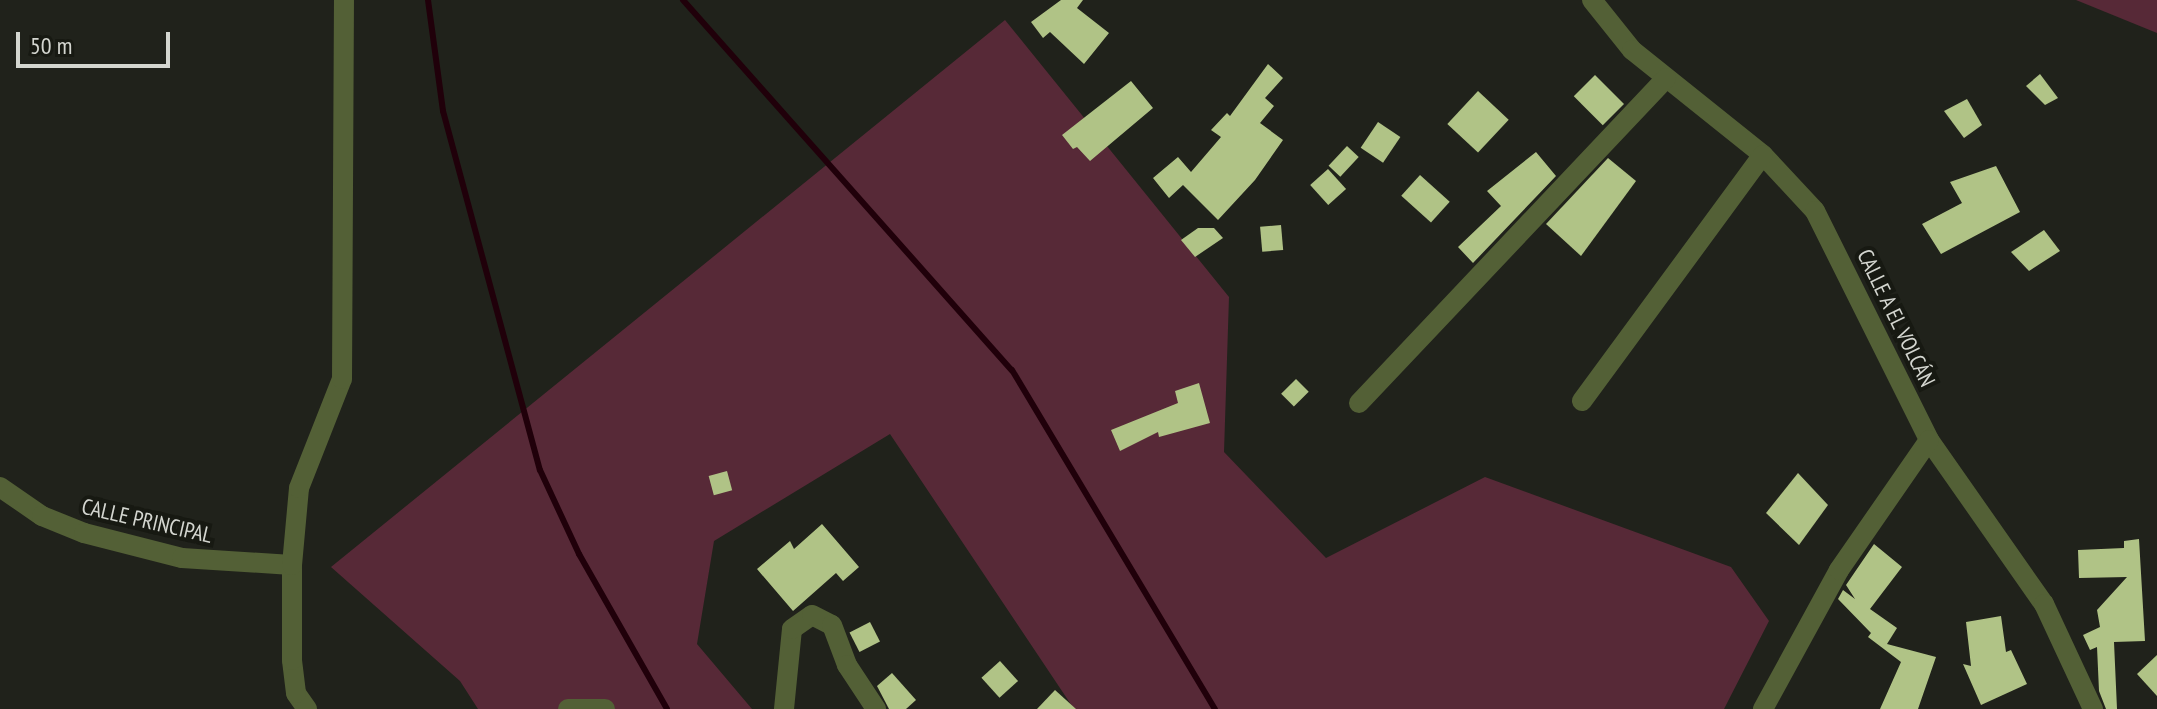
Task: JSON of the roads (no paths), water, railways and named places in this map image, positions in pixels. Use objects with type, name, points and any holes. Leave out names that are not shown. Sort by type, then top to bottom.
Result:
[{"type":"street","points":[[307,709],[296,693],[292,668],[292,565],[299,488],[342,379],[344,0]]},
{"type":"street","name":"CALLE A EL VOLCÁN","points":[[1592,0],[1632,50],[1763,155],[1815,211],[1929,440],[2044,604],[2093,709]]},
{"type":"street","points":[[1359,403],[1666,78]]},
{"type":"street","points":[[1582,401],[1763,155]]},
{"type":"street","points":[[1763,709],[1839,570],[1929,440]]},
{"type":"street","name":"CALLE PRINCIPAL","points":[[0,487],[42,516],[84,533],[182,558],[292,565]]},
{"type":"street","points":[[784,709],[792,629],[812,615],[832,625],[847,665],[876,709]]},
{"type":"street","points":[[568,709],[605,709]]},
{"type":"waterway","points":[[428,0],[443,111],[540,470],[579,554],[667,709]]},
{"type":"waterway","points":[[683,0],[1012,370],[1215,709]]}]
